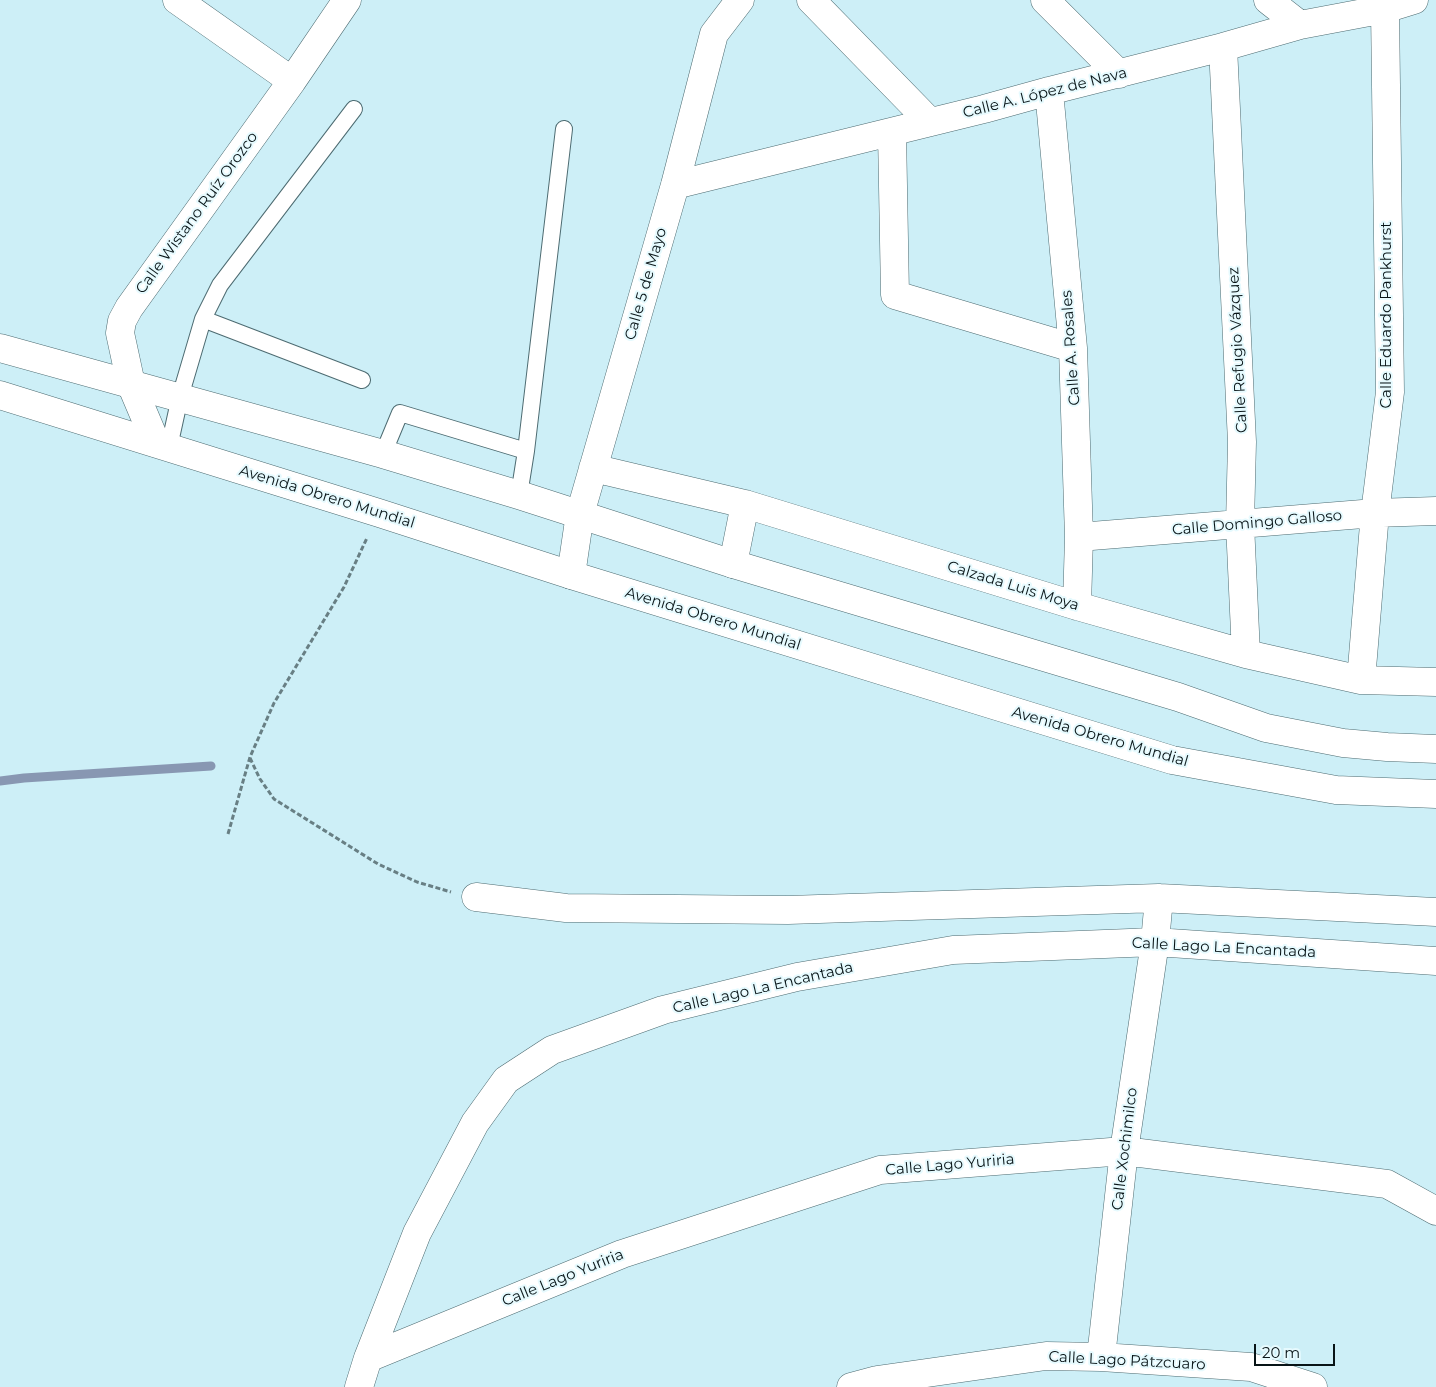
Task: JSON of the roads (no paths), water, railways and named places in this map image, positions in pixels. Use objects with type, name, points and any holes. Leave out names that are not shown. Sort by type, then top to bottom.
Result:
[{"type":"street","points":[[176,0],[292,80]]},
{"type":"street","name":"Calle Wistano Ruíz Orozco","points":[[162,445],[131,384],[120,333],[122,320],[347,0]]},
{"type":"street","name":"Calle 5 de Mayo","points":[[571,575],[580,514],[674,185],[714,34],[740,0]]},
{"type":"street","points":[[811,0],[930,122]]},
{"type":"street","points":[[1046,0],[1119,74]]},
{"type":"street","points":[[1268,0],[1300,25]]},
{"type":"street","name":"Calle A. López de Nava","points":[[674,185],[984,109],[1300,25],[1385,9],[1414,0]]},
{"type":"street","name":"Calle Eduardo Pankhurst","points":[[1361,680],[1375,513],[1390,392],[1385,9]]},
{"type":"street","name":"Calle Refugio Vázquez","points":[[1222,47],[1242,442],[1240,524],[1246,654]]},
{"type":"street","name":"Calle A. Rosales","points":[[1049,91],[1073,348],[1079,537],[1077,606]]},
{"type":"street","points":[[892,132],[895,296],[1073,348]]},
{"type":"street","points":[[0,348],[383,454],[580,514],[733,564],[1178,697],[1266,728],[1343,743],[1436,749]]},
{"type":"street","name":"Avenida Obrero Mundial","points":[[0,395],[571,575],[1172,760],[1336,790],[1436,794]]},
{"type":"street","name":"Calzada Luis Moya","points":[[593,468],[745,504],[1077,606],[1246,654],[1361,680],[1436,682]]},
{"type":"street","points":[[733,564],[745,504]]},
{"type":"street","name":"Calle Domingo Galloso","points":[[1079,537],[1375,513],[1436,511]]},
{"type":"street","points":[[476,897],[566,908],[788,910],[1159,898],[1436,912]]},
{"type":"street","name":"Calle Xochimilco","points":[[1101,1357],[1124,1151],[1155,942],[1159,898]]},
{"type":"street","name":"Calle Lago La Encantada","points":[[359,1387],[368,1358],[416,1233],[475,1123],[506,1080],[552,1050],[663,1010],[797,977],[952,950],[1155,942],[1436,961]]},
{"type":"street","name":"Calle Lago Yuriria","points":[[368,1358],[622,1254],[880,1170],[1124,1151],[1387,1184],[1436,1211]]},
{"type":"street","name":"Calle Lago Pátzcuaro","points":[[851,1387],[877,1380],[1046,1356],[1101,1357],[1251,1367],[1313,1387]]},
{"type":"lane","points":[[162,445],[180,397],[203,319],[220,285],[354,109]]},
{"type":"lane","points":[[519,495],[526,451],[564,129]]},
{"type":"lane","points":[[203,319],[362,380]]},
{"type":"lane","points":[[383,454],[400,412],[526,451]]},
{"type":"waterway","points":[[0,781],[211,766]]}]
